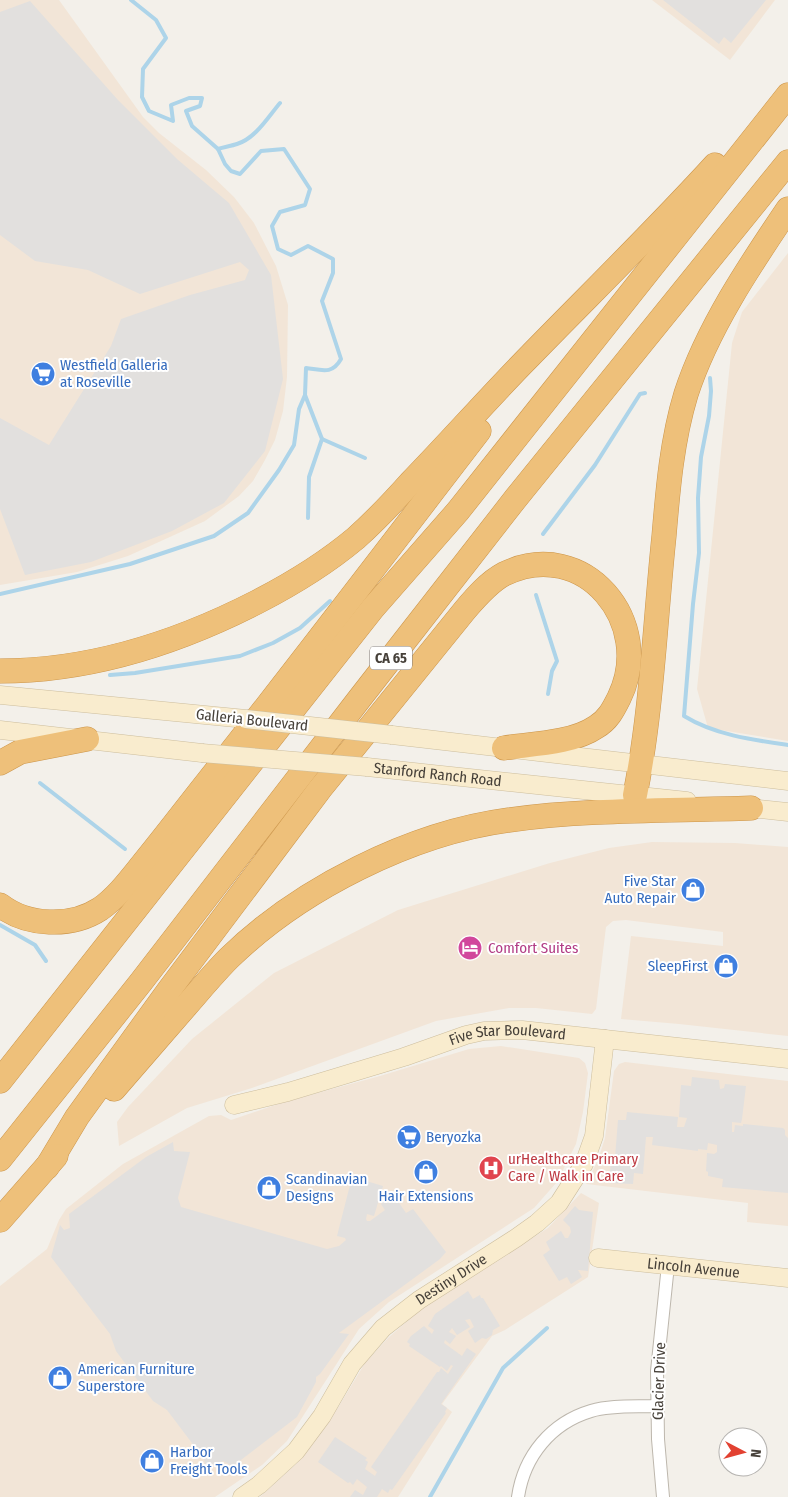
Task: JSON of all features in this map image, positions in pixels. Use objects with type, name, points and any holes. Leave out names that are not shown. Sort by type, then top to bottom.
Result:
[{"type":"highway","points":[[0,671],[89,662],[150,647],[223,619],[307,574],[357,537],[384,511],[515,371],[570,316],[739,138],[786,97]]},
{"type":"highway","name":"CA 65","points":[[0,1081],[373,608],[458,511],[786,97]]},
{"type":"highway","name":"CA 65","points":[[0,1159],[141,982],[516,498],[788,162]]},
{"type":"highway","points":[[635,795],[651,686],[670,468],[686,396],[694,373],[714,330],[737,288],[788,209]]},
{"type":"highway","points":[[0,905],[18,916],[40,922],[68,921],[94,912],[117,894],[282,688],[490,416],[570,316]]},
{"type":"highway","points":[[47,1167],[77,1117],[192,959],[320,789],[465,610],[479,594],[504,575],[534,565],[562,565],[590,578],[610,598],[623,621],[630,651],[624,686],[610,716],[587,733],[504,748]]},
{"type":"highway","points":[[0,763],[20,752],[87,739]]},
{"type":"highway","points":[[0,1220],[229,958],[301,901],[361,867],[423,841],[461,830],[508,820],[597,813],[751,808]]},
{"type":"main road","name":"Galleria Boulevard","points":[[0,695],[504,748]]},
{"type":"main road","points":[[0,730],[87,739]]},
{"type":"main road","name":"Stanford Ranch Road","points":[[87,739],[202,753],[367,767],[788,812]]},
{"type":"main road","points":[[504,748],[788,780]]},
{"type":"main road","name":"Five Star Boulevard","points":[[234,1105],[288,1092],[404,1057],[448,1040],[475,1033],[522,1030],[788,1059]]},
{"type":"main road","name":"Destiny Drive","points":[[242,1497],[279,1468],[308,1436],[322,1416],[352,1364],[382,1328],[419,1300],[516,1238],[537,1223],[559,1203],[584,1164],[594,1136],[605,1039]]},
{"type":"main road","name":"Lincoln Avenue","points":[[598,1258],[788,1278]]},
{"type":"street","name":"Glacier Drive","points":[[663,1497],[657,1406],[657,1371],[668,1265]]},
{"type":"street","points":[[518,1497],[526,1467],[545,1438],[557,1427],[592,1411],[657,1406]]},
{"type":"shaded area","points":[[0,0],[59,0],[143,117],[159,133],[206,170],[234,197],[254,223],[276,266],[288,305],[287,377],[283,411],[275,440],[265,460],[253,481],[239,496],[205,521],[128,556],[77,572],[0,585]]},
{"type":"shaded area","points":[[652,0],[775,0],[730,60]]},
{"type":"shaded area","points":[[663,0],[766,0],[731,43],[724,37],[719,44]]},
{"type":"shaded area","points":[[30,1],[118,100],[177,159],[229,203],[271,275],[283,379],[265,451],[224,503],[172,531],[91,562],[25,575],[0,509],[0,418],[49,445],[111,346],[121,319],[190,295],[245,280],[249,270],[240,262],[140,294],[88,270],[35,261],[0,235],[0,12]]},
{"type":"shaded area","points":[[788,253],[788,741],[708,728],[697,689],[732,343],[742,312]]},
{"type":"shaded area","points":[[652,842],[735,843],[788,847],[788,1036],[621,1019],[631,936],[723,946],[723,932],[626,920],[613,921],[606,927],[596,1009],[592,1014],[536,1008],[509,1008],[436,1021],[252,1088],[187,1108],[119,1146],[117,1122],[128,1107],[192,1039],[274,973],[398,910],[550,863],[609,848]]},
{"type":"shaded area","points":[[501,1046],[579,1058],[585,1063],[588,1073],[583,1112],[576,1144],[557,1182],[534,1208],[389,1302],[359,1329],[287,1441],[262,1465],[215,1497],[0,1497],[0,1286],[47,1249],[59,1220],[66,1209],[123,1164],[209,1116],[221,1115],[231,1120],[284,1102],[469,1049]]},
{"type":"shaded area","points":[[625,1062],[788,1081],[788,1226],[747,1222],[748,1203],[586,1184],[598,1160],[605,1138],[614,1071],[619,1064]]},
{"type":"shaded area","points":[[692,1077],[719,1080],[720,1089],[724,1088],[725,1084],[746,1086],[741,1123],[732,1122],[732,1132],[734,1132],[735,1125],[743,1126],[743,1124],[783,1128],[785,1130],[785,1135],[788,1138],[788,1193],[722,1187],[723,1179],[708,1176],[706,1171],[707,1153],[714,1154],[717,1152],[717,1145],[708,1143],[707,1150],[698,1149],[698,1151],[652,1145],[653,1137],[646,1137],[643,1174],[634,1173],[633,1184],[609,1183],[611,1161],[621,1162],[624,1159],[615,1157],[618,1120],[626,1120],[627,1112],[678,1117],[677,1127],[684,1127],[687,1118],[679,1117],[681,1085],[691,1086]]},
{"type":"shaded area","points":[[173,1142],[174,1151],[190,1152],[178,1198],[181,1207],[327,1249],[339,1246],[346,1240],[337,1236],[351,1181],[362,1184],[363,1180],[383,1186],[374,1216],[367,1214],[367,1221],[370,1221],[385,1210],[381,1204],[383,1200],[393,1194],[406,1213],[413,1209],[446,1252],[440,1259],[339,1333],[349,1334],[316,1377],[316,1382],[297,1417],[233,1466],[223,1461],[206,1468],[204,1459],[167,1410],[153,1401],[116,1351],[110,1334],[51,1257],[60,1225],[64,1230],[70,1228],[69,1214],[146,1157]]},
{"type":"shaded area","points":[[581,1193],[599,1203],[588,1277],[505,1330],[492,1336],[442,1404],[452,1412],[398,1497],[260,1497],[297,1463],[339,1406],[365,1363],[388,1338],[421,1309],[548,1228]]},
{"type":"shaded area","points":[[575,1206],[579,1210],[593,1212],[588,1271],[578,1270],[582,1277],[571,1284],[567,1277],[559,1281],[543,1255],[550,1250],[546,1242],[561,1231],[565,1238],[568,1238],[571,1232],[570,1227],[563,1220]]},
{"type":"shaded area","points":[[468,1291],[473,1299],[480,1295],[483,1298],[500,1326],[493,1330],[492,1335],[486,1339],[482,1338],[475,1343],[468,1331],[474,1327],[470,1319],[465,1320],[470,1327],[457,1335],[452,1328],[449,1332],[456,1336],[450,1344],[445,1340],[444,1343],[462,1356],[467,1348],[476,1354],[441,1404],[447,1408],[446,1413],[392,1490],[390,1489],[388,1493],[382,1489],[377,1497],[350,1497],[355,1490],[363,1495],[367,1487],[357,1479],[353,1485],[350,1482],[348,1483],[318,1462],[335,1437],[367,1458],[365,1460],[368,1462],[365,1469],[375,1476],[377,1472],[371,1467],[437,1372],[441,1368],[448,1374],[453,1366],[451,1365],[447,1371],[409,1346],[410,1344],[407,1342],[411,1336],[424,1326],[432,1334],[434,1330],[428,1326],[435,1314]]},
{"type":"waterway","points":[[131,0],[156,20],[166,38],[143,69],[142,97],[149,111],[173,121],[171,105],[189,98],[202,98],[200,106],[186,111],[192,126],[218,149],[225,164],[231,171],[240,174],[261,151],[284,149],[310,189],[305,205],[280,212],[272,226],[278,249],[291,255],[308,246],[333,259],[333,273],[322,301],[341,359],[338,364],[330,369],[306,368],[305,395],[322,439],[365,458]]},
{"type":"waterway","points":[[218,149],[237,144],[250,137],[280,103]]},
{"type":"waterway","points":[[710,378],[709,416],[701,457],[698,498],[699,553],[684,716],[721,732],[748,739],[788,745]]},
{"type":"waterway","points":[[543,534],[595,465],[640,394],[645,393]]},
{"type":"waterway","points":[[0,594],[130,564],[214,536],[248,513],[279,470],[294,445],[299,409],[305,395]]},
{"type":"waterway","points":[[308,518],[309,477],[322,439]]},
{"type":"waterway","points":[[536,595],[557,661],[552,671],[548,694]]},
{"type":"waterway","points":[[110,675],[135,673],[240,656],[273,643],[300,628],[330,601]]},
{"type":"waterway","points":[[40,783],[125,849]]},
{"type":"waterway","points":[[0,925],[35,945],[46,961]]},
{"type":"waterway","points":[[430,1497],[503,1368],[547,1328]]},
{"type":"place","name":"Westfield Galleria at Roseville","points":[[43,374]]},
{"type":"place","name":"Five Star Auto Repair","points":[[693,890]]},
{"type":"place","name":"Comfort Suites","points":[[470,948]]},
{"type":"place","name":"SleepFirst","points":[[726,966]]},
{"type":"place","name":"Beryozka","points":[[409,1137]]},
{"type":"place","name":"urHealthcare Primary Care / Walk in Care","points":[[491,1168]]},
{"type":"place","name":"Hair Extensions","points":[[426,1172]]},
{"type":"place","name":"Scandinavian Designs","points":[[269,1188]]},
{"type":"place","name":"American Furniture Superstore","points":[[60,1378]]},
{"type":"place","name":"Harbor Freight Tools","points":[[152,1461]]}]
